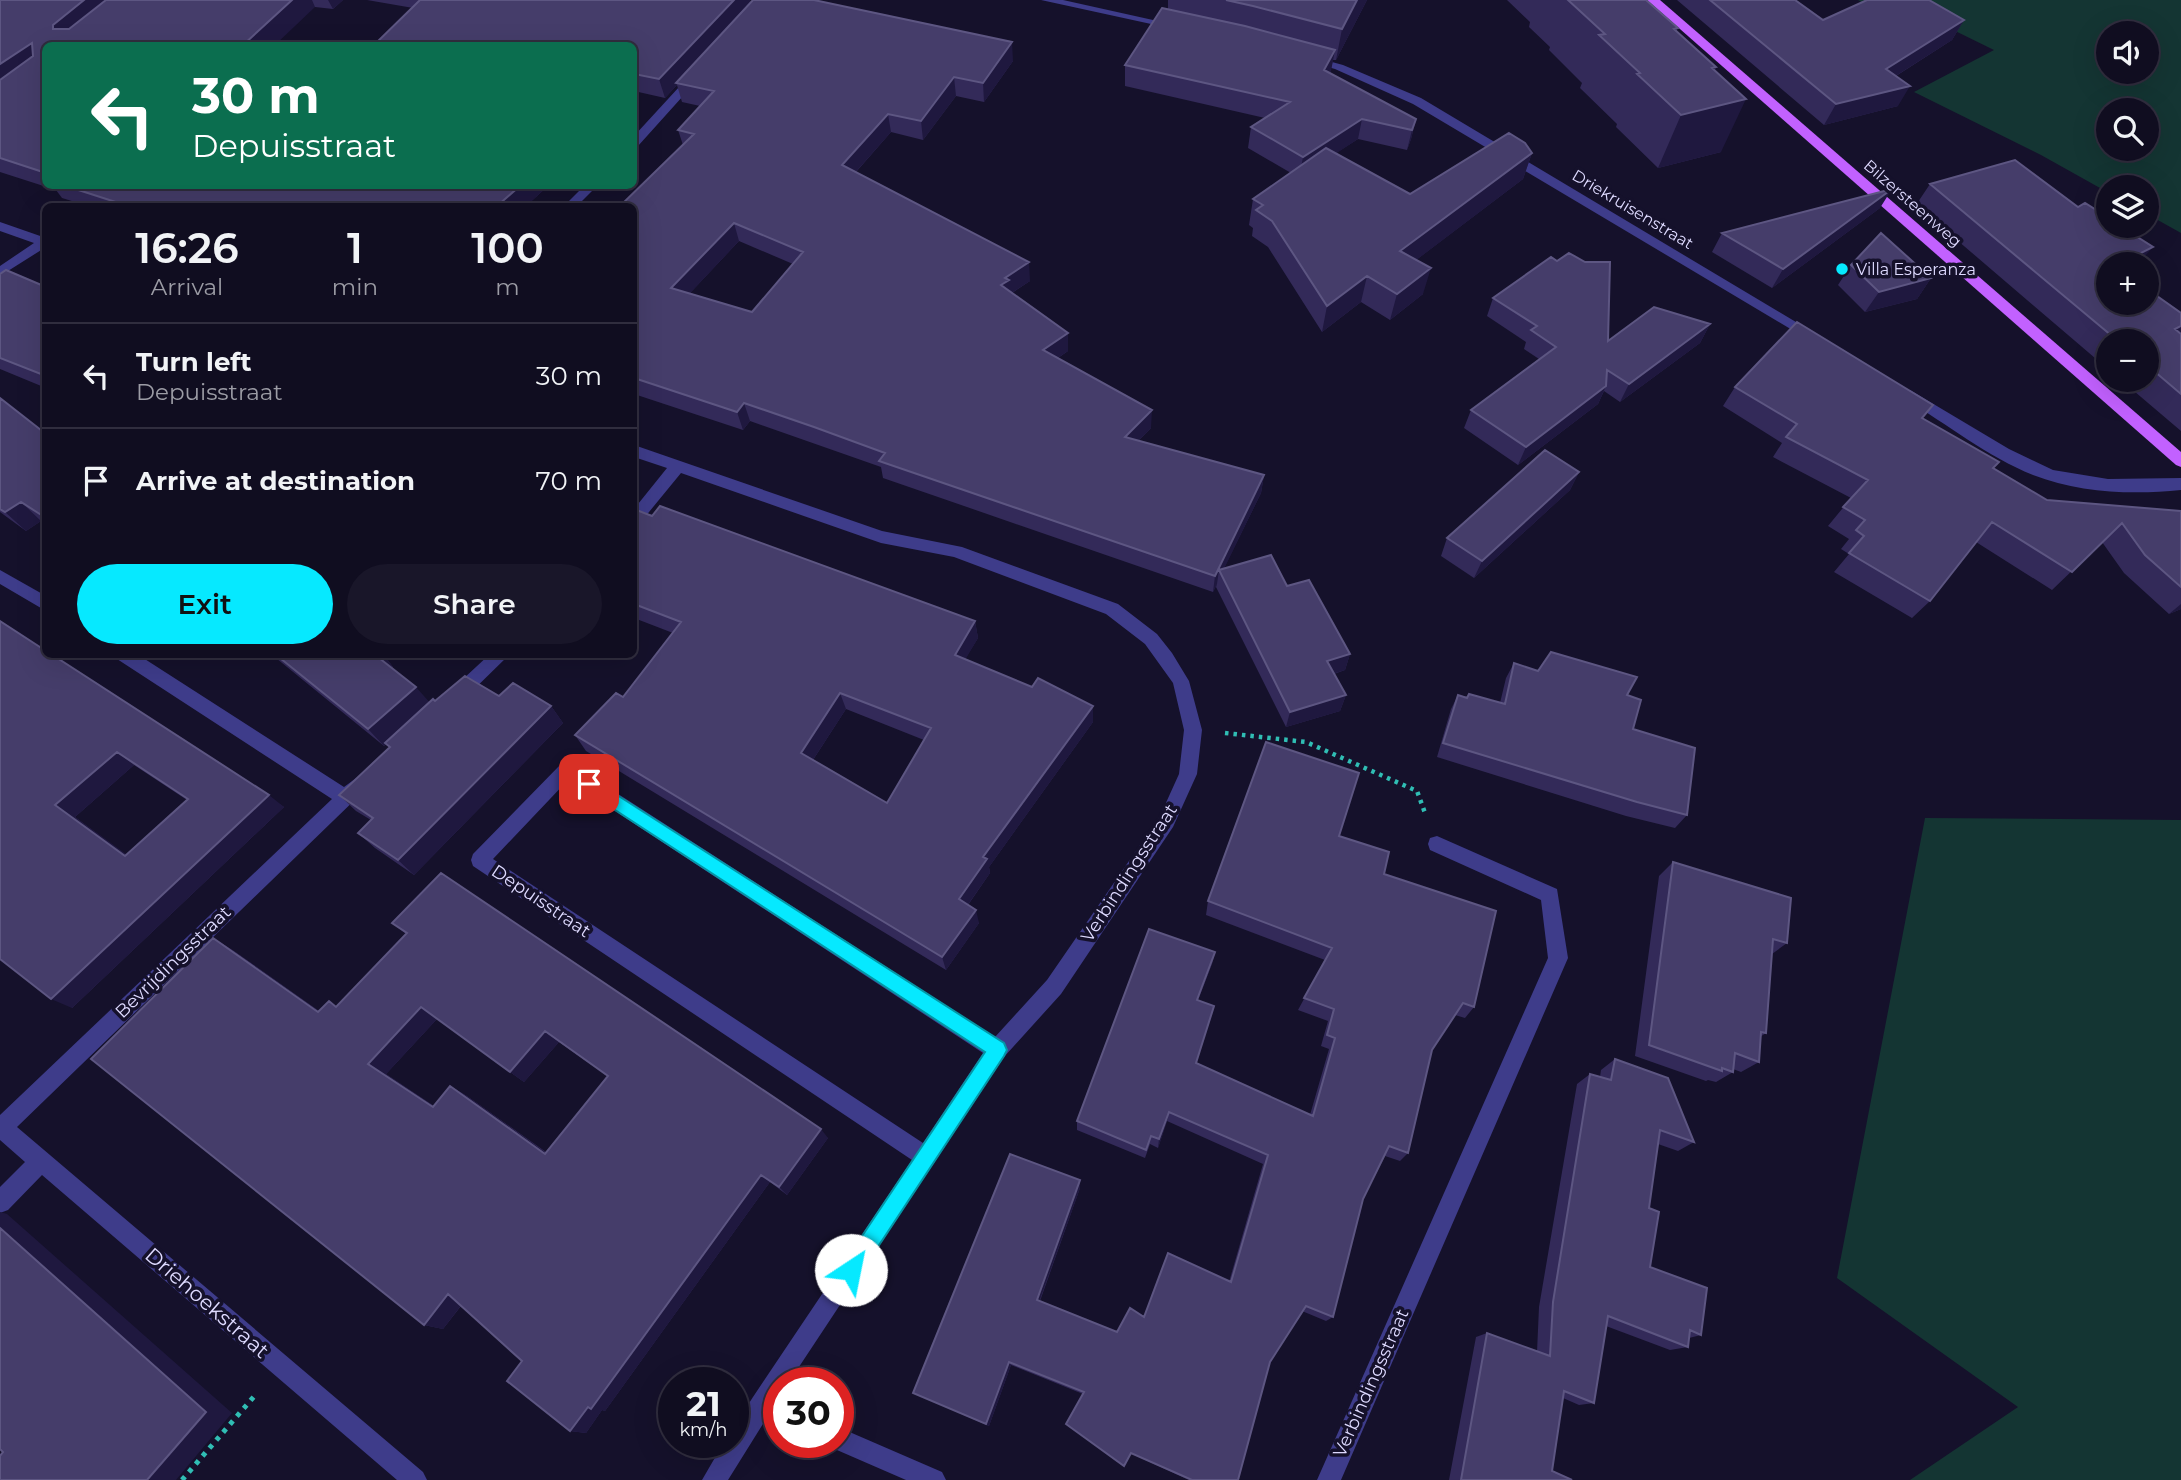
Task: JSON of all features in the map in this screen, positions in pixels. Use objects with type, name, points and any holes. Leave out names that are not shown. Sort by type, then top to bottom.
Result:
[{"type":"main road","name":"Bilzersteenweg","points":[[1653,0],[2181,461]]},
{"type":"street","points":[[1047,0],[1192,30]]},
{"type":"street","name":"Driekruisenstraat","points":[[1299,55],[1339,67],[1417,101],[1822,342]]},
{"type":"street","points":[[637,140],[709,61]]},
{"type":"street","points":[[573,203],[588,189]]},
{"type":"street","points":[[0,226],[42,242]]},
{"type":"street","points":[[0,272],[42,244]]},
{"type":"street","points":[[1894,385],[2037,470],[2071,480],[2107,484],[2181,484]]},
{"type":"street","name":"Verbindingsstraat","points":[[637,452],[881,537],[956,551],[1112,609],[1151,639],[1181,681],[1189,704],[1193,730],[1188,774],[1167,821],[1054,987],[998,1050],[926,1157],[796,1367]]},
{"type":"street","points":[[637,515],[678,466]]},
{"type":"street","points":[[0,576],[42,602]]},
{"type":"street","points":[[128,658],[344,797]]},
{"type":"street","points":[[443,708],[498,658]]},
{"type":"street","name":"Depuisstraat","points":[[926,1157],[480,860],[566,769],[998,1050]]},
{"type":"street","name":"Bevrijdingsstraat","points":[[1,1126],[374,771]]},
{"type":"street","name":"Verbindingsstraat","points":[[1329,1480],[1558,958],[1550,895],[1437,844]]},
{"type":"street","name":"Driehoekstraat","points":[[1,1126],[415,1480]]},
{"type":"street","points":[[0,1202],[41,1161]]},
{"type":"street","name":"Verbindingsstraat","points":[[713,1480],[763,1418]]},
{"type":"street","points":[[854,1445],[934,1480]]},
{"type":"path","points":[[1193,730],[1306,742],[1417,791],[1437,844]]},
{"type":"path","points":[[182,1480],[280,1366]]},
{"type":"green space","points":[[1858,0],[1892,0],[1876,11]]},
{"type":"green space","points":[[1892,0],[2181,0],[2181,233],[2159,221],[2159,175],[2096,175],[2096,186],[2041,155],[1914,92],[1994,50]]},
{"type":"green space","points":[[1925,818],[2181,820],[2181,1480],[1910,1480],[2018,1407],[1837,1278]]},
{"type":"building","points":[[0,0],[84,0],[53,25],[53,29],[69,29],[106,0],[292,0],[246,42],[42,42],[42,172],[0,158],[0,80],[33,56],[32,43],[0,64]]},
{"type":"building","points":[[420,0],[734,0],[659,79],[637,75],[637,42],[377,42]]},
{"type":"building","points":[[753,0],[814,0],[1012,42],[983,83],[954,77],[921,121],[888,114],[842,165],[1029,262],[1005,278],[1009,280],[1001,285],[1068,333],[1043,350],[1152,410],[1125,437],[1264,475],[1215,576],[879,461],[885,453],[744,403],[737,412],[637,379],[637,203],[623,203],[694,134],[678,130],[714,91],[676,83]],"holes":[[[734,223],[803,252],[752,312],[671,288]]]},
{"type":"building","points":[[1226,0],[1357,0],[1342,29]]},
{"type":"building","points":[[1568,0],[1646,0],[1678,28],[1674,29],[1746,99],[1681,115],[1637,74],[1640,73],[1599,35],[1605,34]]},
{"type":"building","points":[[1710,0],[1795,0],[1823,20],[1867,0],[1929,0],[1964,20],[1886,69],[1910,86],[1836,104]]},
{"type":"building","points":[[1162,8],[1335,50],[1324,70],[1416,119],[1412,130],[1362,119],[1303,157],[1251,127],[1290,102],[1125,65]]},
{"type":"building","points":[[1509,133],[1525,143],[1532,153],[1400,251],[1431,268],[1397,294],[1367,276],[1327,306],[1272,221],[1256,210],[1263,205],[1253,199],[1326,148],[1410,194]]},
{"type":"building","points":[[2015,160],[2078,207],[2085,203],[2096,210],[2096,238],[2139,238],[2153,247],[2143,252],[2096,252],[2096,315],[2159,315],[2159,297],[2181,313],[2181,326],[2175,329],[2181,334],[2181,394],[2159,375],[2159,329],[2104,329],[1930,184]]},
{"type":"building","points":[[75,189],[517,189],[500,203],[119,203]]},
{"type":"building","points":[[1892,189],[1783,269],[1722,233]]},
{"type":"building","points":[[1881,233],[1931,278],[1879,292],[1851,265]]},
{"type":"building","points":[[1569,253],[1585,262],[1610,262],[1608,341],[1654,307],[1710,324],[1629,384],[1607,370],[1606,386],[1526,447],[1471,410],[1556,347],[1531,330],[1537,326],[1493,298],[1551,257],[1557,261]]},
{"type":"building","points":[[6,270],[42,285],[42,374],[0,358],[0,274]]},
{"type":"building","points":[[1797,322],[1933,405],[1922,418],[1999,462],[1993,468],[2047,500],[2181,511],[2181,587],[2145,555],[2122,523],[2072,572],[1992,522],[1930,601],[1849,553],[1864,536],[1856,530],[1865,520],[1843,507],[1868,480],[1786,437],[1797,424],[1735,387]]},
{"type":"building","points":[[0,398],[42,431],[42,515],[21,502],[5,512],[0,509]]},
{"type":"building","points":[[1545,450],[1579,472],[1482,561],[1447,538]]},
{"type":"building","points":[[660,506],[975,621],[955,655],[1032,687],[1038,678],[1093,706],[983,857],[987,859],[959,899],[976,910],[942,957],[575,735],[616,693],[623,697],[681,622],[637,605],[637,510],[652,516]],"holes":[[[840,693],[931,728],[887,803],[801,753]]]},
{"type":"building","points":[[1271,555],[1287,586],[1309,580],[1350,654],[1327,661],[1346,695],[1290,712],[1219,570]]},
{"type":"building","points":[[0,621],[42,648],[42,658],[57,658],[269,795],[51,999],[0,959]],"holes":[[[117,752],[188,799],[125,856],[55,805]]]},
{"type":"building","points":[[1551,652],[1637,677],[1627,695],[1641,700],[1633,729],[1695,748],[1687,815],[1443,743],[1458,695],[1467,698],[1469,694],[1505,704],[1514,663],[1538,671]]},
{"type":"building","points":[[280,658],[379,658],[416,687],[368,729]]},
{"type":"building","points":[[465,676],[499,696],[513,683],[551,706],[398,860],[358,833],[373,818],[339,795],[390,747],[385,743],[433,699],[435,701]]},
{"type":"building","points":[[1266,742],[1359,773],[1339,836],[1389,852],[1384,874],[1496,911],[1474,1007],[1463,1003],[1432,1050],[1408,1153],[1389,1146],[1363,1199],[1333,1317],[1306,1306],[1270,1362],[1238,1480],[1192,1480],[1131,1453],[1124,1466],[1066,1424],[1084,1392],[1009,1362],[986,1424],[913,1393],[1010,1154],[1080,1180],[1037,1300],[1117,1332],[1130,1308],[1144,1317],[1168,1253],[1231,1282],[1268,1155],[1169,1112],[1159,1139],[1151,1136],[1146,1150],[1077,1121],[1149,929],[1215,952],[1197,1000],[1214,1006],[1196,1063],[1313,1116],[1335,1038],[1327,1035],[1334,1009],[1304,998],[1332,948],[1208,901]]},
{"type":"building","points":[[1673,862],[1791,898],[1787,943],[1773,939],[1766,1033],[1761,1032],[1759,1062],[1735,1053],[1733,1072],[1722,1068],[1722,1071],[1649,1045]]},
{"type":"building","points":[[441,873],[821,1129],[779,1187],[761,1175],[591,1409],[588,1407],[570,1431],[507,1381],[522,1361],[448,1294],[424,1325],[91,1059],[213,938],[318,1012],[329,1001],[336,1007],[407,933],[392,923]],"holes":[[[421,1007],[510,1072],[545,1031],[608,1076],[545,1154],[450,1086],[433,1107],[368,1064]]]},
{"type":"building","points":[[1615,1059],[1668,1078],[1694,1142],[1660,1130],[1649,1208],[1659,1212],[1650,1267],[1707,1288],[1701,1335],[1690,1330],[1688,1347],[1608,1316],[1594,1403],[1564,1391],[1552,1471],[1572,1480],[1461,1480],[1487,1333],[1550,1356],[1553,1302],[1590,1074],[1611,1080]]},
{"type":"building","points":[[0,1228],[206,1412],[147,1480],[0,1480],[0,1456],[3,1452],[0,1449]]},
{"type":"place","name":"Villa Esperanza","points":[[1842,269]]},
{"type":"route","points":[[589,784],[998,1050],[851,1270]]}]
